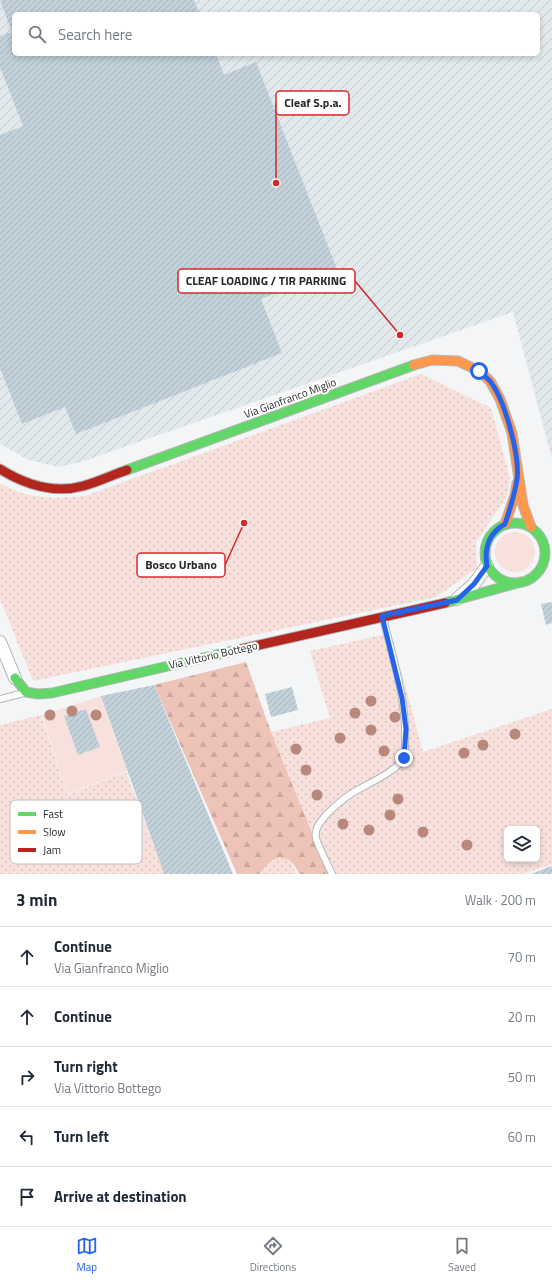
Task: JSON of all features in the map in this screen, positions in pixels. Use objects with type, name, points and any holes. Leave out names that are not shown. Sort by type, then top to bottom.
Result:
[{"type":"street","name":"Via Gianfranco Miglio","points":[[0,469],[21,481],[45,488],[68,488],[82,486],[413,365],[432,360],[449,360],[458,361],[479,371],[490,381],[496,390],[512,433],[523,505],[532,527]]},
{"type":"street","name":"Via Gianfranco Miglio","points":[[505,524],[518,477]]},
{"type":"street","points":[[534,577],[542,568],[549,556],[539,533],[532,527],[514,523],[505,524],[500,527],[492,534],[488,541],[486,558],[487,566],[495,575],[505,581],[521,582],[546,574]]},
{"type":"street","points":[[457,600],[474,584],[487,566]]},
{"type":"street","name":"Via Vittorio Bottego","points":[[26,692],[38,694],[52,692],[457,600],[521,582]]},
{"type":"street","points":[[0,642],[15,678],[26,692]]},
{"type":"lane","points":[[332,874],[316,839],[316,830],[320,821],[352,793],[398,765],[404,758],[405,753],[406,729],[402,698],[382,616]]},
{"type":"lane","points":[[0,699],[26,692]]},
{"type":"shaded area","points":[[0,0],[552,0],[552,459],[513,312],[81,462],[58,467],[29,460],[0,444]]},
{"type":"shaded area","points":[[421,374],[491,408],[510,478],[508,494],[476,542],[477,568],[436,597],[33,681],[0,599],[0,483],[21,493],[41,497],[62,498],[85,496]]},
{"type":"shaded area","points":[[515,532],[526,535],[532,541],[535,552],[532,563],[526,569],[515,572],[504,569],[498,563],[495,552],[498,541],[504,535]]},
{"type":"shaded area","points":[[391,633],[423,752],[552,709],[552,864],[524,874],[329,874],[271,732],[330,718],[310,651]]},
{"type":"shaded area","points":[[101,696],[127,771],[67,794],[42,715]]},
{"type":"shaded area","points":[[41,715],[67,795],[126,772],[136,800],[10,800],[10,864],[142,864],[142,815],[164,874],[0,874],[0,725]]},
{"type":"shaded area","points":[[280,857],[290,860],[296,874],[260,874],[269,862]]},
{"type":"green space","points":[[246,662],[271,732],[329,874],[299,874],[292,862],[280,857],[269,862],[260,874],[237,874],[154,685]]},
{"type":"building","points":[[0,0],[194,0],[199,12],[12,12],[12,32]]},
{"type":"building","points":[[12,32],[12,56],[217,56],[224,75],[256,62],[337,269],[261,299],[282,353],[76,434],[65,407],[22,424],[0,368],[0,135],[23,126],[0,67],[0,36]]},
{"type":"building","points":[[552,602],[552,623],[546,625],[541,604]]},
{"type":"building","points":[[154,685],[233,874],[164,874],[142,812],[142,800],[138,800],[101,696]]},
{"type":"building","points":[[292,687],[298,710],[271,717],[265,694]]},
{"type":"building","points":[[86,709],[100,747],[78,755],[64,716]]},
{"type":"building","points":[[552,866],[552,874],[531,874]]},
{"type":"traffic: fast","points":[[127,470],[414,365]]},
{"type":"traffic: fast","points":[[515,523],[531,528],[536,532],[540,537],[545,553],[540,569],[536,574],[531,578],[515,583],[499,578],[494,574],[490,569],[485,553],[490,537],[494,532],[499,528],[515,523]]},
{"type":"traffic: fast","points":[[445,603],[521,582]]},
{"type":"traffic: fast","points":[[15,678],[26,692],[38,694],[52,693],[237,650]]},
{"type":"traffic: slow","points":[[414,365],[432,360],[458,361],[479,371],[490,381],[500,399],[512,433],[523,505],[531,527]]},
{"type":"traffic: slow","points":[[505,524],[515,495],[517,483]]},
{"type":"traffic: jam","points":[[0,469],[29,483],[61,489],[94,483],[127,470]]},
{"type":"traffic: jam","points":[[237,650],[445,603]]},
{"type":"place","name":"Cleaf S.p.a.","points":[[276,183]]},
{"type":"place","name":"CLEAF LOADING / TIR PARKING","points":[[400,335]]},
{"type":"place","name":"Bosco Urbano","points":[[244,523]]},
{"type":"route","points":[[404,758],[406,729],[402,698],[382,616],[457,600],[474,584],[487,566],[486,550],[488,541],[492,534],[505,524],[518,477],[512,433],[505,411],[496,390],[490,381],[479,371]]}]
